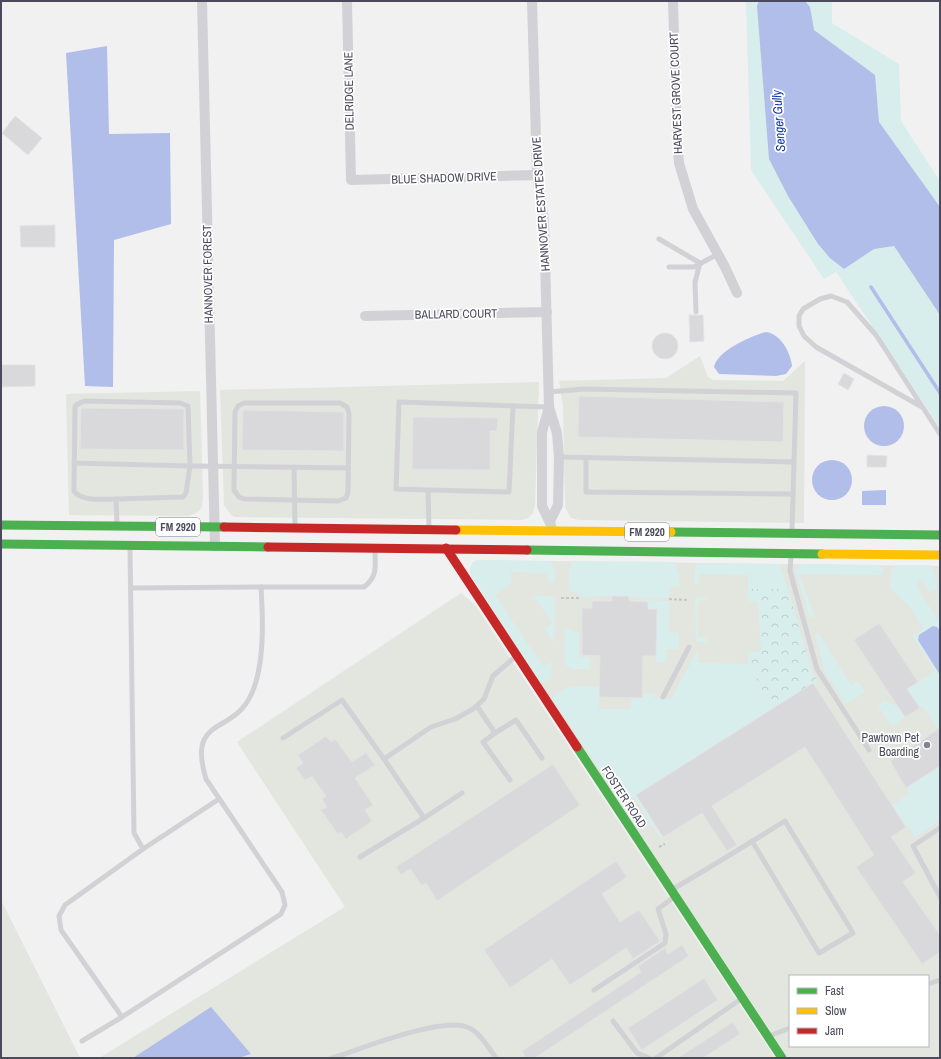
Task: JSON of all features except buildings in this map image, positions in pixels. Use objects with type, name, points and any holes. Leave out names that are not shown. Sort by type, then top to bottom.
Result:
[{"type":"main road","name":"FM 2920","points":[[1,525],[430,529],[551,526],[940,536]]},
{"type":"main road","name":"FM 2920","points":[[1,544],[446,548],[940,555]]},
{"type":"main road","name":"FOSTER ROAD","points":[[446,548],[782,1058]]},
{"type":"street","name":"HANNOVER FOREST","points":[[202,1],[215,546]]},
{"type":"street","name":"DELRIDGE LANE","points":[[347,1],[351,180]]},
{"type":"street","name":"HANNOVER ESTATES DRIVE","points":[[532,1],[537,175],[544,221],[548,392],[549,406],[557,433],[559,457],[558,505],[551,526]]},
{"type":"street","name":"HARVEST GROVE COURT","points":[[673,1],[679,163],[693,209],[718,254],[737,293]]},
{"type":"street","name":"BLUE SHADOW DRIVE","points":[[351,180],[537,175]]},
{"type":"street","name":"BALLARD COURT","points":[[364,316],[547,312]]},
{"type":"street","name":"HANNOVER ESTATES DRIVE","points":[[549,406],[542,432],[542,506],[551,526]]},
{"type":"lane","points":[[659,239],[700,264]]},
{"type":"lane","points":[[669,267],[694,267],[718,254]]},
{"type":"lane","points":[[696,312],[695,282],[700,264]]},
{"type":"lane","points":[[922,407],[816,347],[804,336],[799,326],[799,316],[803,309],[820,299],[831,296],[847,302],[876,336],[940,434]]},
{"type":"lane","points":[[548,392],[584,389],[796,393],[792,533]]},
{"type":"lane","points":[[79,402],[180,402],[188,406],[190,412],[190,466],[186,493],[183,497],[116,499],[84,497],[76,493],[74,491],[75,407],[79,402]]},
{"type":"lane","points":[[513,406],[509,492],[396,489],[399,402],[549,406]]},
{"type":"lane","points":[[244,403],[340,403],[347,407],[349,414],[348,468],[348,492],[346,498],[338,501],[244,499],[239,497],[234,490],[233,466],[235,412],[238,406],[244,403]]},
{"type":"lane","points":[[559,457],[794,462]]},
{"type":"lane","points":[[586,458],[586,492],[793,494]]},
{"type":"lane","points":[[74,463],[348,468]]},
{"type":"lane","points":[[294,467],[295,528]]},
{"type":"lane","points":[[428,490],[430,529]]},
{"type":"lane","points":[[116,499],[117,526]]},
{"type":"lane","points":[[130,546],[134,833],[143,849]]},
{"type":"lane","points":[[131,588],[364,586],[372,581],[375,572],[375,548]]},
{"type":"lane","points":[[792,553],[790,571],[817,669],[870,750]]},
{"type":"lane","points":[[82,1041],[122,1017],[281,914],[285,905],[282,892],[206,779],[201,762],[201,748],[205,735],[244,707],[251,694],[257,674],[261,640],[261,587]]},
{"type":"lane","points":[[663,697],[689,647]]},
{"type":"lane","points":[[384,759],[431,727],[455,719],[477,706],[484,699],[493,676],[516,656]]},
{"type":"lane","points":[[283,738],[342,700],[424,818]]},
{"type":"lane","points":[[477,706],[495,733]]},
{"type":"lane","points":[[510,780],[483,742],[495,733],[516,720],[542,758]]},
{"type":"lane","points":[[360,857],[462,793]]},
{"type":"lane","points":[[122,1017],[61,930],[58,916],[65,905],[143,849],[219,798]]},
{"type":"lane","points":[[594,990],[665,943],[666,934],[658,910],[673,894],[752,841],[785,821],[853,933],[819,953],[752,841]]},
{"type":"lane","points":[[940,828],[913,846],[940,897]]},
{"type":"lane","points":[[929,984],[940,980]]},
{"type":"lane","points":[[656,1058],[742,998]]},
{"type":"lane","points":[[613,1021],[637,1053],[649,1058]]},
{"type":"lane","points":[[332,1058],[400,1036],[449,1024],[468,1027],[475,1032],[496,1058]]},
{"type":"lane","points":[[768,1036],[789,1028]]},
{"type":"path","points":[[561,598],[579,598]]},
{"type":"path","points":[[669,599],[687,600]]},
{"type":"shaded area","points":[[700,356],[708,377],[713,380],[783,381],[805,361],[804,523],[579,520],[571,518],[565,507],[563,406],[559,381],[666,378]]},
{"type":"shaded area","points":[[539,382],[535,505],[533,513],[528,518],[522,520],[235,517],[231,515],[224,505],[220,390]]},
{"type":"shaded area","points":[[200,391],[203,498],[202,507],[198,512],[189,516],[69,515],[66,394]]},
{"type":"shaded area","points":[[478,560],[940,566],[940,1058],[788,1058],[521,655],[470,568],[473,562]]},
{"type":"shaded area","points":[[461,593],[475,605],[775,1058],[99,1058],[345,907],[237,742]]},
{"type":"shaded area","points":[[1,900],[80,1058],[1,1058]]},
{"type":"green space","points":[[746,1],[832,1],[832,23],[899,64],[901,121],[940,181],[940,428],[836,272],[824,279],[751,170]]},
{"type":"green space","points":[[478,560],[551,561],[555,573],[555,581],[548,582],[547,573],[511,572],[511,583],[495,595],[543,666],[552,662],[551,679],[540,684],[470,574],[470,568],[473,562]]},
{"type":"green space","points":[[573,561],[674,562],[679,573],[679,587],[670,587],[669,598],[612,596],[578,597],[578,593],[569,591],[569,569]]},
{"type":"green space","points":[[698,563],[779,564],[788,589],[748,589],[748,575],[699,574],[699,583],[696,584],[694,583],[695,566]]},
{"type":"green space","points":[[801,564],[880,565],[883,569],[882,575],[799,574],[815,617],[810,617],[795,570]]},
{"type":"green space","points":[[895,565],[930,565],[935,576],[937,589],[929,592],[921,579],[916,586],[937,618],[940,616],[940,728],[938,729],[922,706],[920,708],[913,698],[905,700],[894,697],[935,671],[912,636],[923,628],[910,607],[890,588],[891,571]]},
{"type":"green space","points":[[748,589],[788,589],[812,672],[818,682],[815,684],[813,683],[772,709],[758,682],[753,668],[751,652],[761,652],[758,602],[748,601]]},
{"type":"green space","points":[[536,595],[555,597],[554,641],[552,641],[545,629],[553,623],[535,598],[527,602]]},
{"type":"green space","points":[[697,597],[705,597],[707,600],[698,601],[698,637],[708,638],[706,642],[698,642],[696,639],[695,599]]},
{"type":"green space","points":[[629,600],[669,601],[669,632],[679,633],[678,649],[666,649],[666,662],[656,662],[657,609],[648,609],[648,602]]},
{"type":"green space","points":[[565,629],[572,629],[573,632],[579,632],[579,657],[590,658],[590,669],[571,669],[565,664]]},
{"type":"green space","points":[[815,634],[819,634],[851,685],[858,681],[865,692],[846,704],[825,673]]},
{"type":"green space","points":[[751,652],[755,675],[772,709],[636,795],[663,837],[661,839],[652,825],[644,827],[650,823],[634,797],[627,801],[621,801],[552,699],[562,690],[567,688],[579,686],[599,687],[599,709],[631,709],[631,698],[642,698],[642,694],[656,694],[654,698],[671,699],[696,653],[698,653],[698,663],[748,664],[748,654]]},
{"type":"green space","points":[[884,701],[897,706],[905,717],[892,726],[878,706]]},
{"type":"green space","points":[[940,766],[940,821],[915,837],[892,805],[910,794],[906,788]]},
{"type":"water","points":[[759,1],[805,1],[810,7],[814,30],[875,75],[879,122],[940,207],[940,315],[894,246],[874,249],[844,269],[830,258],[818,244],[788,196],[769,159],[757,6]]},
{"type":"water","points":[[107,46],[109,134],[170,133],[171,224],[114,240],[113,387],[85,386],[66,53]]},
{"type":"water","points":[[766,332],[776,336],[784,344],[787,350],[792,366],[786,374],[776,376],[719,374],[714,367],[716,361],[721,355],[736,345]]},
{"type":"water","points":[[884,406],[898,412],[904,426],[898,440],[884,446],[870,440],[864,426],[870,412]]},
{"type":"water","points":[[832,460],[840,462],[846,466],[850,472],[852,480],[850,488],[846,494],[840,498],[832,500],[824,498],[818,494],[814,488],[812,480],[814,472],[818,466],[824,462]]},
{"type":"water","points":[[886,490],[886,505],[862,505],[862,491]]},
{"type":"water","points":[[933,626],[937,627],[940,631],[940,675],[918,640],[919,635]]},
{"type":"water","points":[[211,1007],[251,1054],[238,1058],[133,1058]]},
{"type":"waterway","name":"Senger Gully","points":[[871,287],[940,393]]},
{"type":"traffic: fast","points":[[1,525],[224,527]]},
{"type":"traffic: fast","points":[[671,532],[940,535]]},
{"type":"traffic: fast","points":[[1,544],[268,547]]},
{"type":"traffic: fast","points":[[527,550],[822,554]]},
{"type":"traffic: fast","points":[[577,747],[782,1058]]},
{"type":"traffic: slow","points":[[456,530],[671,532]]},
{"type":"traffic: slow","points":[[822,554],[940,555]]},
{"type":"traffic: jam","points":[[224,527],[456,530]]},
{"type":"traffic: jam","points":[[268,547],[527,550]]},
{"type":"traffic: jam","points":[[446,548],[577,747]]},
{"type":"place","name":"Pawtown Pet Boarding","points":[[927,745]]}]
